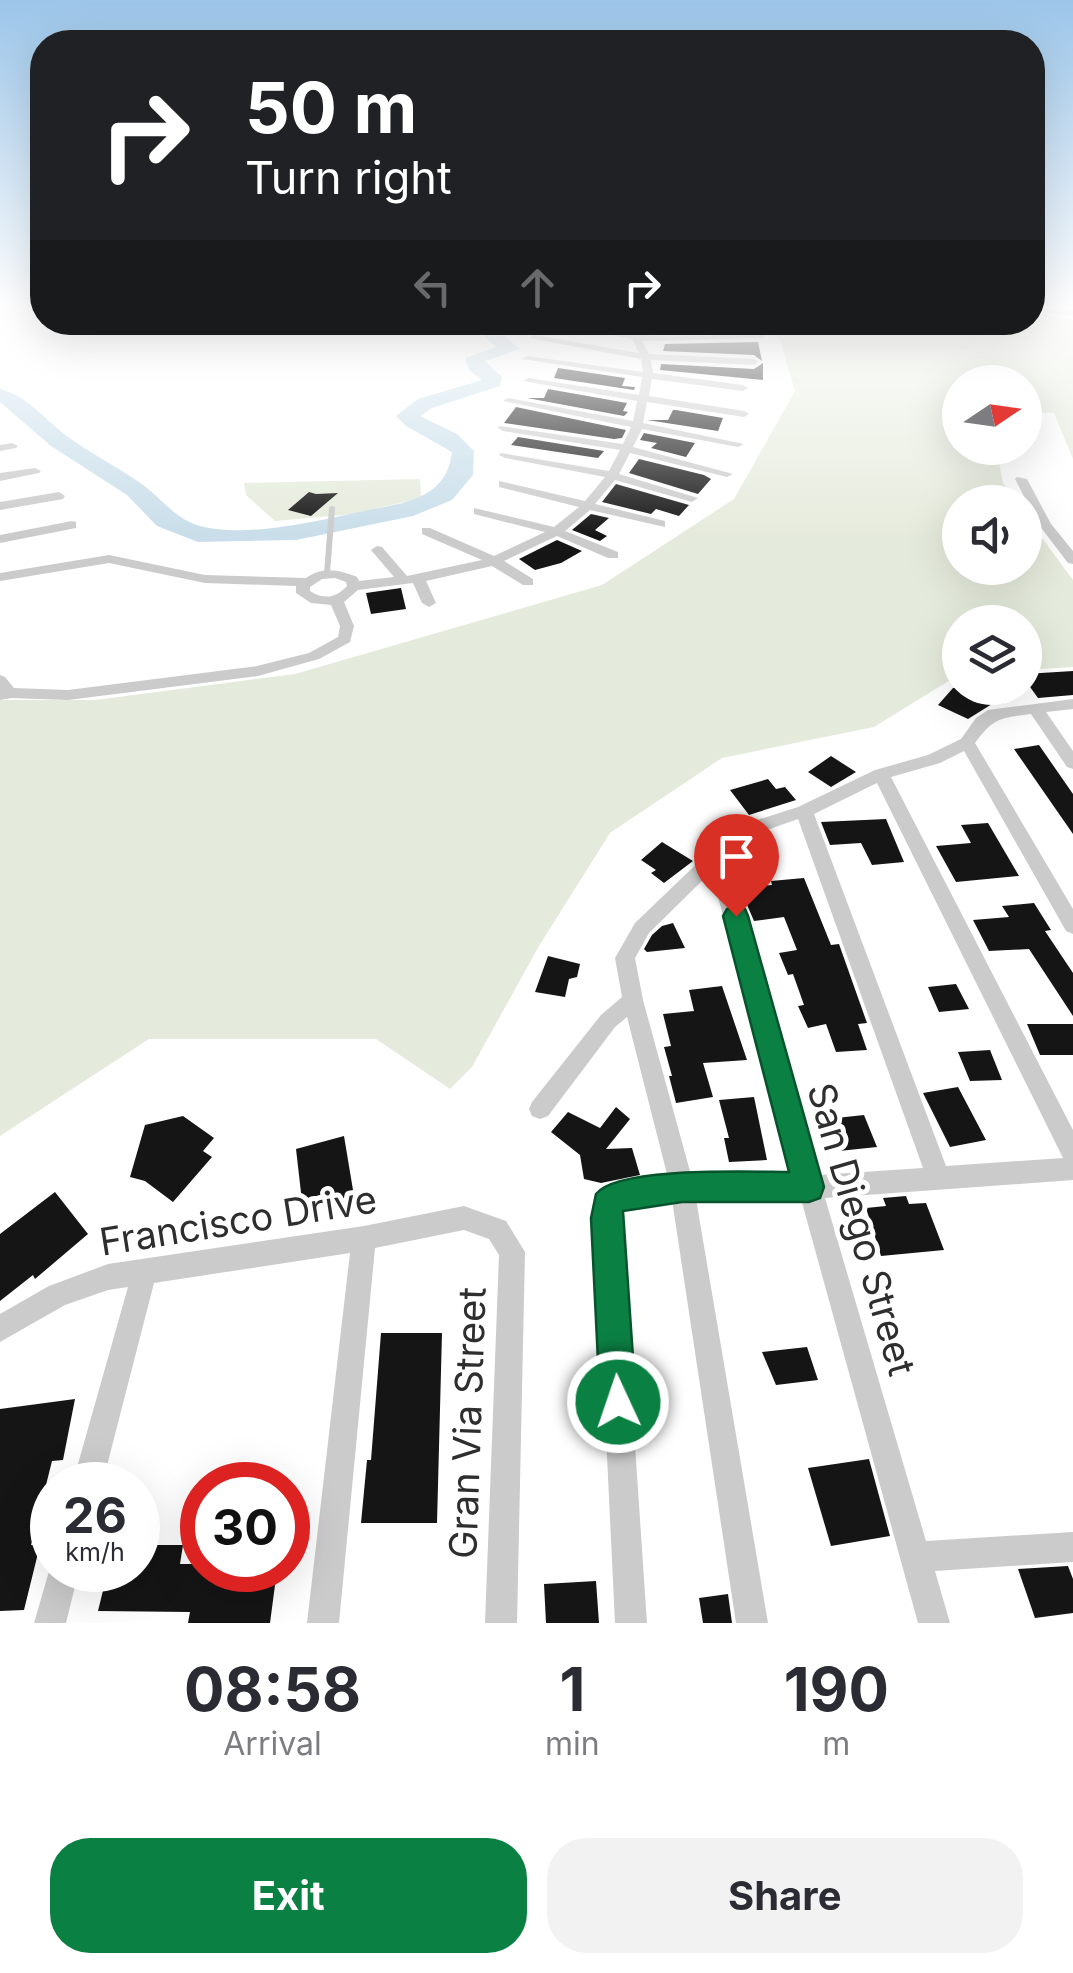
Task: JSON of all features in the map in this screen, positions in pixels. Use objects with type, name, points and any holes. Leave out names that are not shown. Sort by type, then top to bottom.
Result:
[{"type":"street","points":[[544,384],[744,414]]},
{"type":"street","points":[[354,586],[411,580],[494,562],[555,530],[593,504],[613,478],[627,450],[648,384]]},
{"type":"street","points":[[703,384],[743,388]]},
{"type":"street","points":[[508,401],[738,444]]},
{"type":"street","points":[[504,428],[627,450],[727,474]]},
{"type":"street","points":[[505,455],[692,498]]},
{"type":"street","points":[[0,478],[35,471]]},
{"type":"street","points":[[1021,479],[1045,525],[1073,560]]},
{"type":"street","points":[[503,484],[660,524]]},
{"type":"street","points":[[0,506],[59,496]]},
{"type":"street","points":[[478,511],[555,530],[612,556]]},
{"type":"street","points":[[0,539],[72,525]]},
{"type":"street","points":[[426,530],[528,582]]},
{"type":"street","points":[[1058,541],[1072,532]]},
{"type":"street","points":[[377,550],[411,580],[430,604]]},
{"type":"street","points":[[0,576],[109,559],[205,579],[306,582],[327,574],[346,576],[354,586]]},
{"type":"street","points":[[306,582],[302,590],[306,597],[322,602],[349,594],[354,586]]},
{"type":"street","points":[[3,689],[68,695],[292,662],[333,649],[345,639],[347,626],[336,600]]},
{"type":"street","points":[[752,1623],[682,1187],[632,1000],[626,958],[642,928],[741,832],[755,824],[804,811],[881,774],[934,759],[966,743],[982,722],[994,714],[1073,704]]},
{"type":"street","points":[[1035,708],[1073,763]]},
{"type":"street","points":[[966,743],[1073,926]]},
{"type":"street","points":[[881,774],[1073,1154]]},
{"type":"street","points":[[804,811],[938,1176]]},
{"type":"street","name":"San Diego Street","points":[[716,856],[764,1012],[809,1187],[934,1623]]},
{"type":"street","points":[[540,1108],[608,1021],[632,1000]]},
{"type":"street","points":[[632,1623],[607,1204],[621,1195],[682,1187],[809,1187],[1073,1169]]},
{"type":"street","name":"Francisco Drive","points":[[0,1329],[83,1284],[145,1270],[364,1238],[464,1218],[497,1230]]},
{"type":"street","name":"Gran Via Street","points":[[497,1230],[512,1252],[501,1623]]},
{"type":"street","points":[[323,1623],[364,1238]]},
{"type":"street","points":[[93,1462],[145,1270]]},
{"type":"street","points":[[916,1557],[1073,1547]]},
{"type":"street","points":[[50,1623],[58,1592]]},
{"type":"lane","points":[[327,574],[332,510]]},
{"type":"green space","points":[[793,384],[942,384],[942,465],[999,465],[1004,485],[942,485],[942,585],[1042,585],[1042,538],[1073,580],[1073,667],[1042,669],[1042,605],[942,605],[942,685],[874,727],[722,758],[610,833],[539,946],[472,1067],[450,1089],[376,1039],[149,1039],[0,1136],[0,700],[95,700],[295,674],[602,585],[734,499],[795,391]]},
{"type":"green space","points":[[1042,384],[1073,384],[1073,459],[1054,413],[1042,413]]},
{"type":"green space","points":[[420,479],[421,498],[354,514],[275,521],[246,495],[244,483]]},
{"type":"building","points":[[592,384],[623,384],[635,387],[634,390]]},
{"type":"building","points":[[548,389],[627,403],[623,411],[628,412],[624,416],[527,398],[544,398]]},
{"type":"building","points":[[516,407],[626,430],[622,438],[614,439],[504,423]]},
{"type":"building","points":[[673,410],[723,418],[718,431],[647,420],[668,420]]},
{"type":"building","points":[[644,433],[695,443],[686,457],[651,448],[657,443],[640,440]]},
{"type":"building","points":[[518,437],[604,451],[598,458],[511,445]]},
{"type":"building","points":[[639,459],[711,479],[698,494],[629,473]]},
{"type":"building","points":[[616,484],[689,505],[679,516],[656,509],[651,514],[602,502]]},
{"type":"building","points":[[309,492],[338,493],[311,516],[288,510]]},
{"type":"building","points":[[591,514],[609,518],[595,530],[607,536],[600,541],[572,530]]},
{"type":"building","points":[[557,540],[582,551],[561,563],[535,570],[519,559]]},
{"type":"building","points":[[401,588],[406,609],[371,614],[366,593]]},
{"type":"building","points":[[1073,671],[1073,695],[1042,698],[1042,673]]},
{"type":"building","points":[[942,700],[942,705],[990,705],[968,719],[938,705]]},
{"type":"building","points":[[1039,745],[1073,794],[1073,834],[1014,749]]},
{"type":"building","points":[[831,756],[856,772],[831,787],[808,772]]},
{"type":"building","points":[[768,779],[776,789],[785,787],[796,800],[749,815],[730,790]]},
{"type":"building","points":[[886,819],[904,862],[872,865],[861,843],[830,845],[821,822]]},
{"type":"building","points":[[988,823],[1019,876],[956,882],[936,846],[971,843],[961,825]]},
{"type":"building","points":[[662,842],[693,861],[664,883],[651,873],[656,870],[641,860]]},
{"type":"building","points":[[804,878],[831,945],[839,944],[867,1023],[858,1024],[867,1050],[836,1052],[826,1024],[808,1028],[798,1006],[804,1005],[793,974],[788,975],[779,953],[797,950],[784,917],[754,921],[742,893],[751,892],[749,887],[772,885],[771,881]]},
{"type":"building","points":[[1034,903],[1051,930],[1045,931],[1073,973],[1073,1016],[1029,949],[989,951],[973,920],[1009,917],[1002,906]]},
{"type":"building","points":[[673,923],[685,948],[647,952],[644,949],[662,926]]},
{"type":"building","points":[[548,956],[580,964],[577,977],[569,979],[565,997],[535,992]]},
{"type":"building","points":[[956,984],[969,1009],[939,1012],[928,987]]},
{"type":"building","points":[[722,986],[747,1060],[703,1063],[713,1097],[676,1103],[664,1047],[671,1046],[663,1014],[694,1011],[689,990]]},
{"type":"building","points":[[1027,1024],[1073,1024],[1073,1055],[1040,1055]]},
{"type":"building","points":[[990,1050],[1002,1080],[970,1081],[958,1052]]},
{"type":"building","points":[[958,1087],[986,1140],[950,1147],[923,1093]]},
{"type":"building","points":[[754,1097],[767,1160],[729,1162],[724,1138],[729,1138],[719,1100]]},
{"type":"building","points":[[616,1107],[630,1119],[606,1149],[632,1148],[640,1175],[601,1183],[584,1179],[580,1155],[551,1132],[568,1112],[600,1128]]},
{"type":"building","points":[[864,1115],[877,1147],[839,1151],[827,1119]]},
{"type":"building","points":[[183,1116],[214,1138],[203,1151],[212,1157],[173,1202],[145,1181],[130,1177],[145,1125]]},
{"type":"building","points":[[344,1136],[354,1196],[303,1210],[296,1149]]},
{"type":"building","points":[[55,1192],[88,1234],[35,1279],[33,1275],[0,1301],[0,1234]]},
{"type":"building","points":[[906,1196],[909,1204],[926,1203],[944,1250],[881,1256],[866,1208],[886,1206],[883,1198]]},
{"type":"building","points":[[381,1333],[442,1333],[437,1523],[361,1523],[367,1460],[371,1460]]},
{"type":"building","points":[[807,1347],[818,1380],[776,1385],[762,1352]]},
{"type":"building","points":[[75,1399],[63,1460],[30,1462],[30,1586],[24,1610],[0,1611],[0,1409]]},
{"type":"building","points":[[869,1459],[890,1536],[831,1546],[808,1468]]},
{"type":"building","points":[[160,1545],[180,1545],[180,1592],[274,1592],[270,1623],[188,1623],[190,1612],[98,1611],[103,1592],[160,1592]]},
{"type":"building","points":[[1068,1566],[1073,1579],[1073,1613],[1035,1618],[1018,1569]]},
{"type":"building","points":[[596,1581],[599,1623],[546,1623],[544,1584]]},
{"type":"building","points":[[728,1594],[732,1623],[703,1623],[699,1598]]},
{"type":"waterway","points":[[0,395],[11,399],[59,441],[135,490],[166,521],[198,534],[236,536],[296,532],[404,511],[443,495],[461,475],[463,451],[407,416],[425,404],[490,384]]},
{"type":"route","points":[[618,1402],[607,1218],[607,1204],[612,1198],[682,1187],[809,1187],[736,916]]}]
